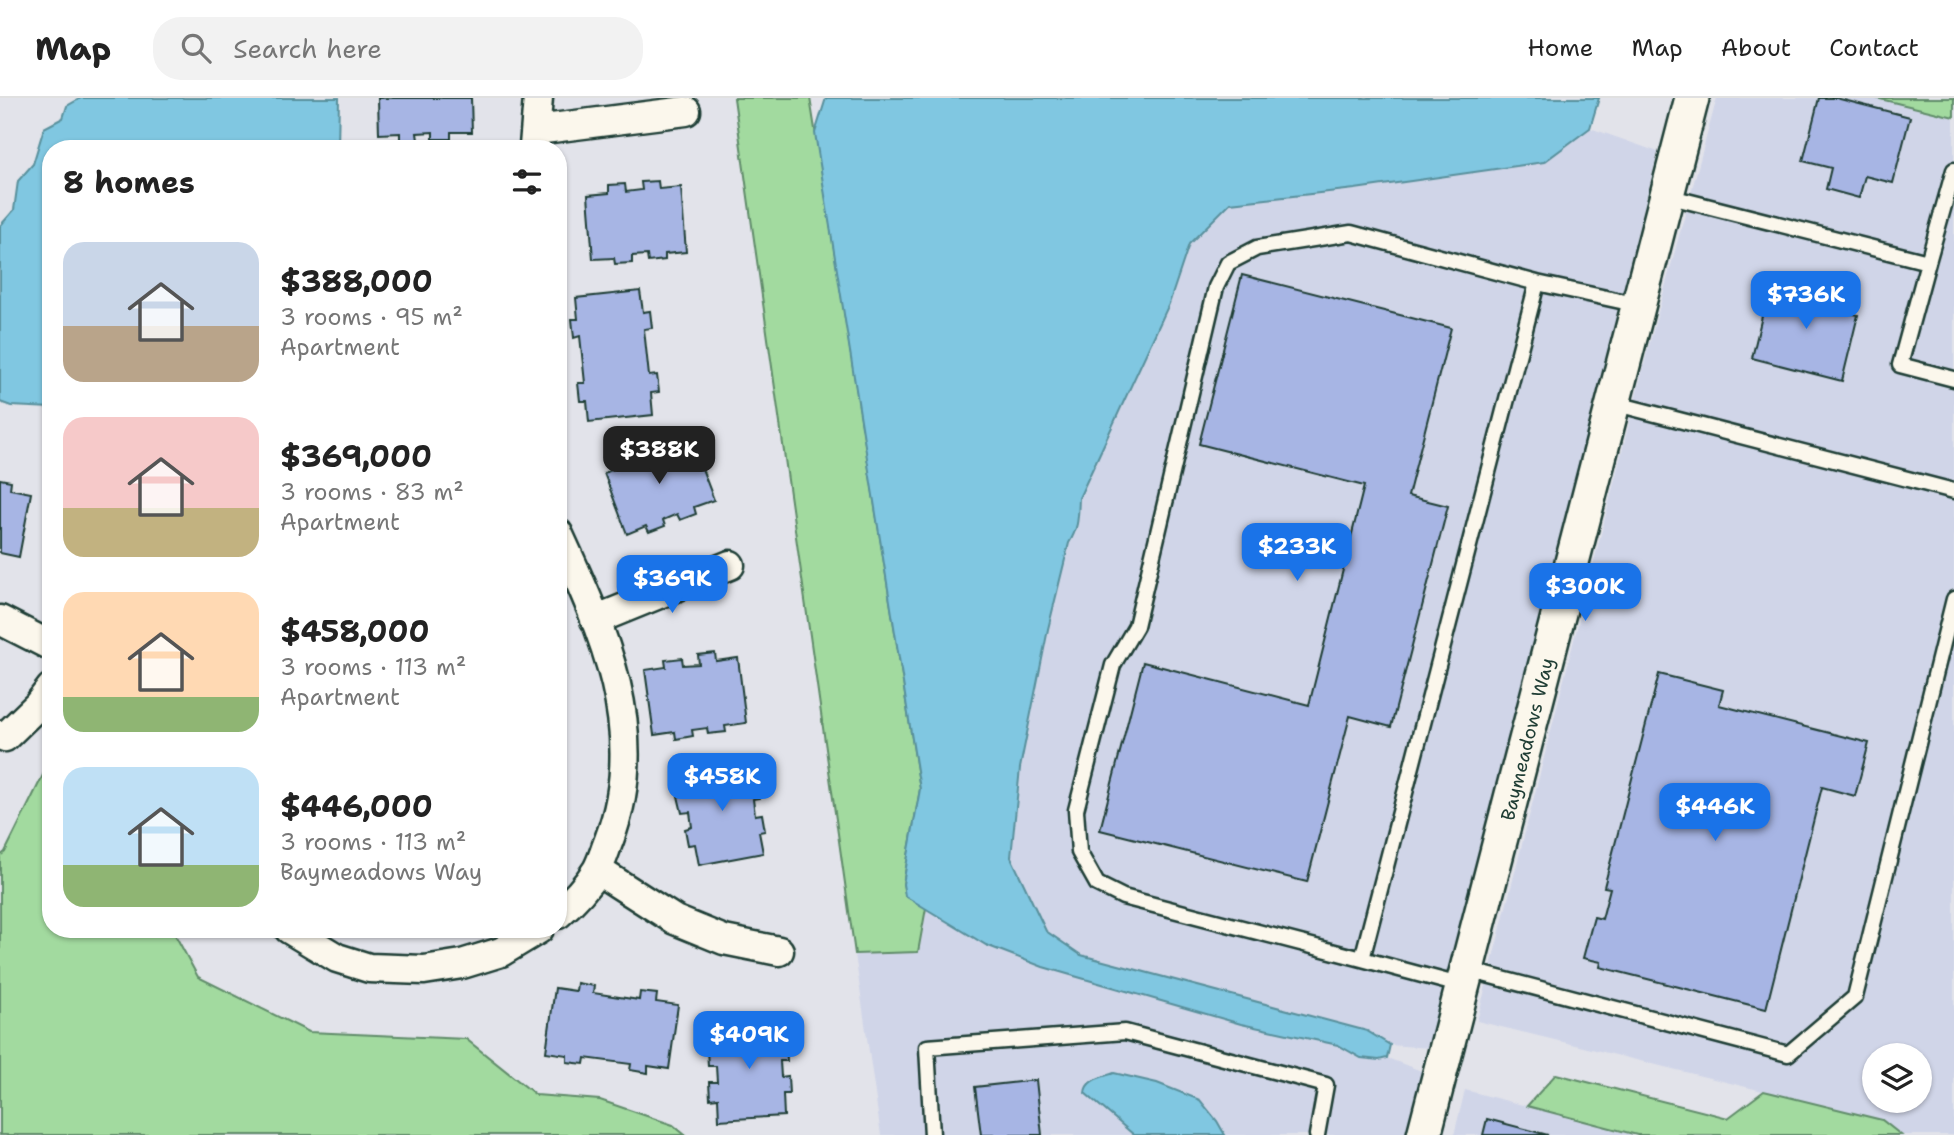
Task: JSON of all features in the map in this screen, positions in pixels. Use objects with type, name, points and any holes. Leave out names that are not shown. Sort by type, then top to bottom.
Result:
[{"type":"street","points":[[538,98],[535,139],[686,111]]},
{"type":"street","name":"Baymeadows Way","points":[[1424,1135],[1692,98]]},
{"type":"street","points":[[567,554],[614,672],[625,727],[625,774],[618,817],[597,870],[567,906]]},
{"type":"street","points":[[595,620],[730,565]]},
{"type":"street","points":[[0,620],[42,641]]},
{"type":"street","points":[[0,735],[5,737],[42,700]]},
{"type":"street","points":[[597,870],[675,920],[724,940],[779,951]]},
{"type":"street","points":[[304,938],[337,958],[369,968],[424,970],[462,964],[501,952],[524,938]]},
{"type":"lane","points":[[1954,170],[1900,365],[1954,379]]},
{"type":"lane","points":[[1667,196],[1928,262]]},
{"type":"lane","points":[[1639,305],[1537,283],[1351,233],[1257,248],[1228,263],[1216,287],[1136,626],[1113,665],[1076,810],[1079,852],[1097,884],[1123,897],[1362,959],[1465,978],[1788,1054],[1855,997],[1954,599]]},
{"type":"lane","points":[[1362,959],[1537,283]]},
{"type":"lane","points":[[1613,404],[1954,491]]},
{"type":"lane","points":[[932,1135],[927,1047],[1125,1032],[1326,1085],[1317,1135]]},
{"type":"shaded area","points":[[1717,98],[1876,98],[1954,117],[1954,1135],[1901,1135],[1881,1120],[1477,1021],[1648,349]]},
{"type":"shaded area","points":[[1590,128],[1658,152],[1430,1048],[1390,1045],[1367,1031],[1081,955],[1046,931],[1011,857],[1020,768],[1048,629],[1069,543],[1076,532],[1079,498],[1169,305],[1189,244],[1230,202],[1355,189],[1544,162]]},
{"type":"shaded area","points":[[926,908],[986,945],[1043,967],[1241,1024],[1338,1045],[1361,1058],[1387,1058],[1424,1072],[1408,1135],[881,1135],[855,954],[918,951]]},
{"type":"shaded area","points":[[1465,1090],[1637,1135],[1454,1135]]},
{"type":"green space","points":[[734,98],[810,98],[920,789],[903,884],[906,896],[926,908],[918,952],[855,954]]},
{"type":"green space","points":[[1876,98],[1954,98],[1954,117]]},
{"type":"green space","points":[[42,777],[42,938],[177,938],[198,977],[309,1032],[466,1039],[536,1095],[600,1100],[673,1125],[685,1135],[0,1135],[0,856],[5,852]]},
{"type":"green space","points":[[1556,1074],[1728,1118],[1764,1091],[1882,1120],[1901,1135],[1637,1135],[1527,1106]]},
{"type":"water","points":[[81,98],[339,98],[338,140],[42,140],[42,408],[11,406],[0,402],[0,226],[14,210],[18,181],[33,164],[44,128],[63,118],[67,106]]},
{"type":"water","points":[[826,98],[1599,98],[1590,128],[1544,162],[1355,189],[1230,203],[1189,244],[1169,304],[1079,498],[1076,527],[1069,543],[1048,629],[1020,768],[1011,857],[1046,931],[1081,955],[1367,1031],[1390,1045],[1387,1058],[1361,1058],[1338,1045],[1241,1024],[1043,967],[986,945],[905,896],[903,884],[920,789],[815,133]]},
{"type":"water","points":[[1114,1073],[1157,1083],[1200,1100],[1225,1135],[1134,1135],[1085,1093],[1092,1082]]},
{"type":"building","points":[[378,98],[471,98],[472,132],[451,132],[451,139],[433,139],[433,132],[417,133],[418,140],[400,140],[400,133],[379,134]]},
{"type":"building","points":[[1819,98],[1836,98],[1910,117],[1893,183],[1865,176],[1859,198],[1826,189],[1831,168],[1803,161]]},
{"type":"building","points":[[658,181],[659,189],[681,187],[686,252],[665,254],[665,260],[648,262],[647,255],[632,256],[632,263],[615,264],[614,258],[593,259],[588,195],[609,193],[609,185],[625,184],[626,192],[642,190],[641,182]]},
{"type":"building","points":[[1242,275],[1451,328],[1408,496],[1448,506],[1391,727],[1350,716],[1307,882],[1100,830],[1143,662],[1309,705],[1364,486],[1199,444]]},
{"type":"building","points":[[1802,277],[1836,285],[1830,308],[1858,315],[1842,381],[1752,358],[1768,291],[1797,298]]},
{"type":"building","points":[[640,291],[643,312],[650,311],[652,328],[644,329],[649,376],[657,375],[659,392],[651,393],[653,415],[589,422],[587,401],[580,401],[578,383],[585,383],[580,336],[574,338],[572,319],[578,319],[576,298]]},
{"type":"building","points":[[667,440],[671,447],[691,440],[714,500],[694,507],[696,514],[680,520],[677,514],[663,520],[665,526],[649,532],[646,526],[627,534],[604,473],[624,465],[621,458],[637,452],[640,459],[654,453],[651,446]]},
{"type":"building","points":[[0,479],[11,481],[10,489],[31,493],[19,557],[0,553]]},
{"type":"building","points":[[715,653],[716,661],[738,658],[746,723],[725,726],[726,732],[708,734],[707,728],[692,730],[693,736],[676,739],[675,732],[654,735],[645,670],[666,667],[665,660],[682,658],[683,665],[699,664],[698,655]]},
{"type":"building","points":[[1659,674],[1723,690],[1719,705],[1869,743],[1855,796],[1822,787],[1766,1009],[1600,967],[1601,962],[1583,958],[1594,917],[1602,919],[1610,888],[1604,887]]},
{"type":"building","points":[[746,761],[749,782],[756,781],[759,798],[753,799],[755,815],[762,814],[765,831],[759,832],[763,853],[699,865],[695,844],[688,845],[685,829],[692,827],[690,812],[682,813],[678,796],[686,795],[682,773]]},
{"type":"building","points":[[577,983],[594,986],[593,993],[639,1000],[640,992],[657,994],[656,1002],[678,1005],[669,1069],[648,1066],[648,1073],[630,1070],[631,1064],[585,1058],[584,1064],[567,1062],[567,1055],[546,1052],[555,988],[576,991]]},
{"type":"building","points":[[778,1022],[779,1044],[786,1043],[787,1061],[780,1061],[781,1077],[788,1076],[789,1094],[783,1094],[784,1116],[719,1120],[718,1098],[710,1099],[709,1082],[717,1082],[716,1066],[708,1066],[707,1049],[715,1049],[714,1027]]},
{"type":"building","points":[[1036,1080],[1042,1135],[981,1135],[975,1087]]},
{"type":"building","points":[[1487,1119],[1548,1135],[1483,1135]]}]
